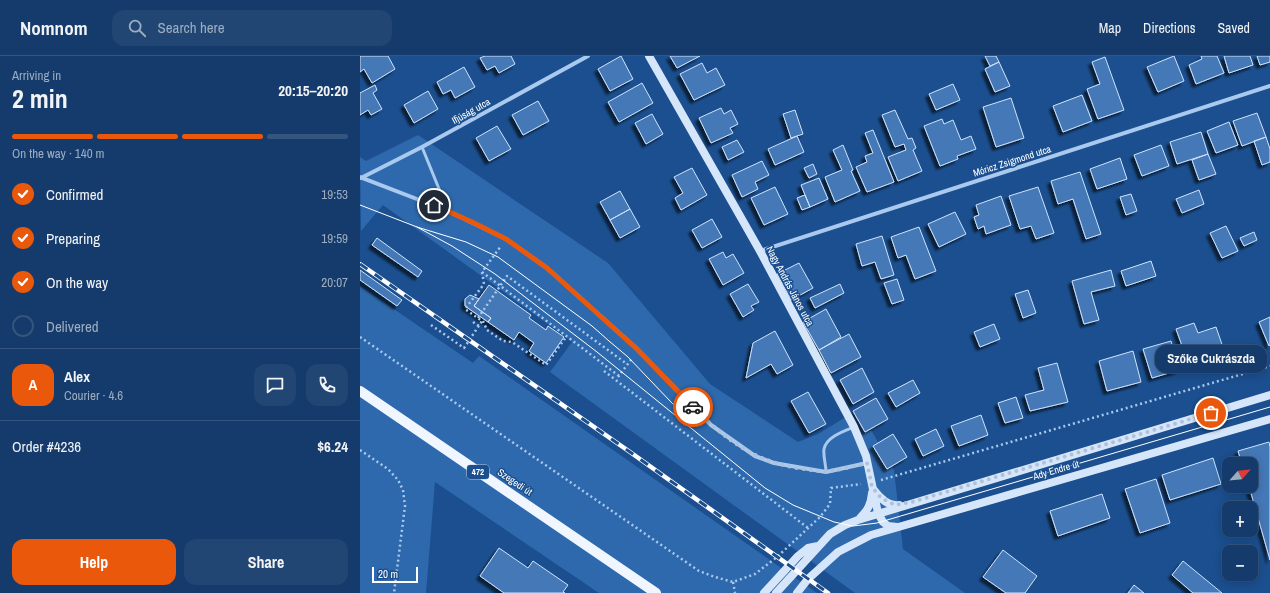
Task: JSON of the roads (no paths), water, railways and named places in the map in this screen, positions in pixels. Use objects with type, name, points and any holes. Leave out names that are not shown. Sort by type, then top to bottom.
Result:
[{"type":"main road","name":"Szegedi út","points":[[360,392],[656,593]]},
{"type":"street","name":"Ifjúság utca","points":[[361,178],[422,147],[588,56]]},
{"type":"street","name":"Nagy András János utca","points":[[649,56],[760,251],[854,427],[867,463],[878,513]]},
{"type":"street","name":"Móricz Zsigmond utca","points":[[760,251],[1270,86]]},
{"type":"street","points":[[361,178],[448,211],[506,239],[547,268],[638,350],[711,425],[755,456],[774,463],[826,472],[867,463]]},
{"type":"street","name":"Ady Endre út","points":[[776,593],[830,534],[845,525],[912,502],[1270,395]]},
{"type":"street","name":"Ady Endre út","points":[[797,593],[808,579],[838,552],[871,535],[897,526],[1270,419]]},
{"type":"street","points":[[871,485],[881,498],[889,503],[895,505],[912,502]]},
{"type":"street","points":[[858,520],[870,504],[871,485]]},
{"type":"street","points":[[878,513],[883,522],[888,526],[897,526]]},
{"type":"street","points":[[838,552],[874,530],[877,524],[878,513]]},
{"type":"street","points":[[764,593],[798,556],[808,548],[819,546]]},
{"type":"lane","points":[[422,147],[448,211]]},
{"type":"lane","points":[[826,472],[824,449],[827,443],[836,435],[854,427]]},
{"type":"tram line","points":[[360,205],[417,227],[466,242],[498,257],[592,326],[628,357],[692,424]]},
{"type":"tram line","points":[[417,227],[452,246],[495,274],[597,352],[765,488],[793,505],[834,522],[853,526],[877,523],[1270,407]]},
{"type":"railway","points":[[360,264],[630,452],[828,593]]},
{"type":"place","name":"Szőke Cukrászda","points":[[1211,413]]}]
